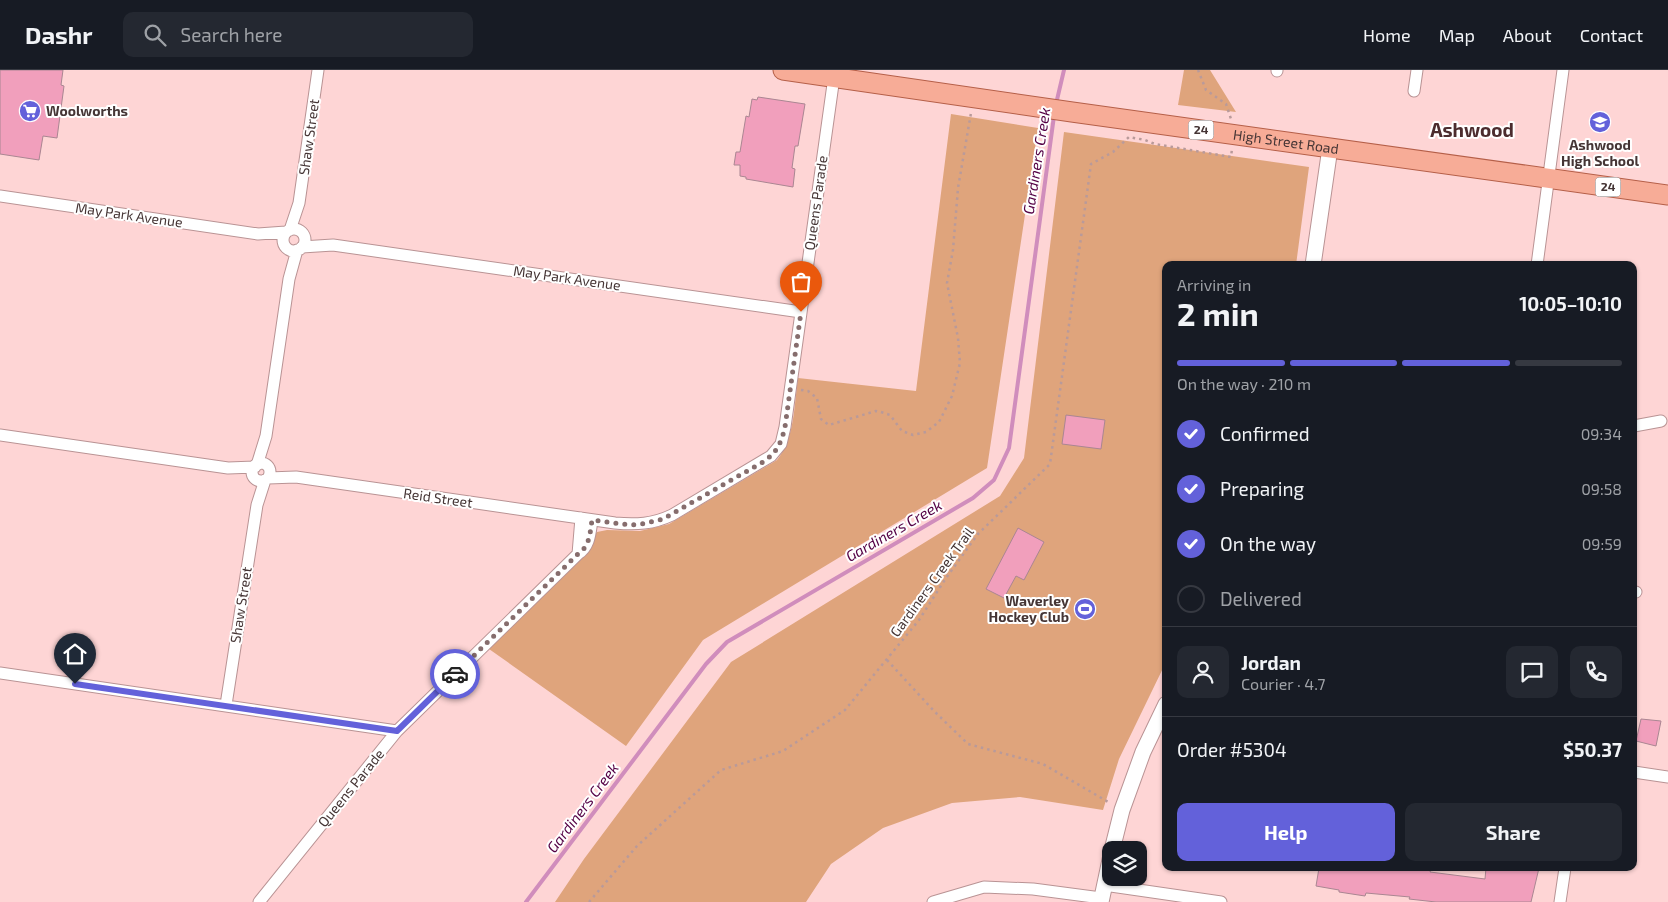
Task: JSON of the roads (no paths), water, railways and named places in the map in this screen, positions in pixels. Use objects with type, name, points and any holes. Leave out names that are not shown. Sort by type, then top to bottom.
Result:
[{"type":"main road","name":"High Street Road","points":[[783,70],[834,77],[867,76],[972,97],[1072,112],[1668,195]]},
{"type":"street","name":"Shaw Street","points":[[295,232],[318,70]]},
{"type":"street","points":[[1414,91],[1417,70]]},
{"type":"street","points":[[1538,261],[1563,70]]},
{"type":"street","name":"Queens Parade","points":[[259,902],[397,731],[584,550],[587,544],[587,519],[630,525],[663,519],[763,462],[777,450],[781,444],[785,427],[834,77]]},
{"type":"street","points":[[1314,261],[1330,148]]},
{"type":"street","name":"May Park Avenue","points":[[0,196],[258,234],[295,232],[333,245],[801,312]]},
{"type":"street","points":[[295,232],[305,241],[293,247],[284,238],[295,232]]},
{"type":"street","name":"May Park Avenue","points":[[258,234],[293,247],[333,245]]},
{"type":"street","name":"Shaw Street","points":[[226,706],[257,505],[254,488],[261,473],[293,247]]},
{"type":"street","points":[[1637,425],[1661,421]]},
{"type":"street","name":"Reid Street","points":[[0,435],[587,519]]},
{"type":"street","points":[[0,673],[397,731]]},
{"type":"street","points":[[1114,841],[1122,810],[1143,752],[1162,712]]},
{"type":"street","points":[[1637,772],[1668,777]]},
{"type":"street","points":[[1560,902],[1565,871]]},
{"type":"street","points":[[933,902],[984,887],[1221,902]]},
{"type":"waterway","name":"Gardiners Creek","points":[[1056,104],[1064,70]]},
{"type":"waterway","name":"Gardiners Creek","points":[[526,902],[706,664],[727,642],[973,498],[994,480],[1009,448],[1054,116]]},
{"type":"place","name":"Woolworths","points":[[30,111]]},
{"type":"place","name":"Ashwood High School","points":[[1600,122]]},
{"type":"place","name":"Waverley Hockey Club","points":[[1085,609]]},
{"type":"district","name":"Ashwood","points":[[1472,130]]}]
